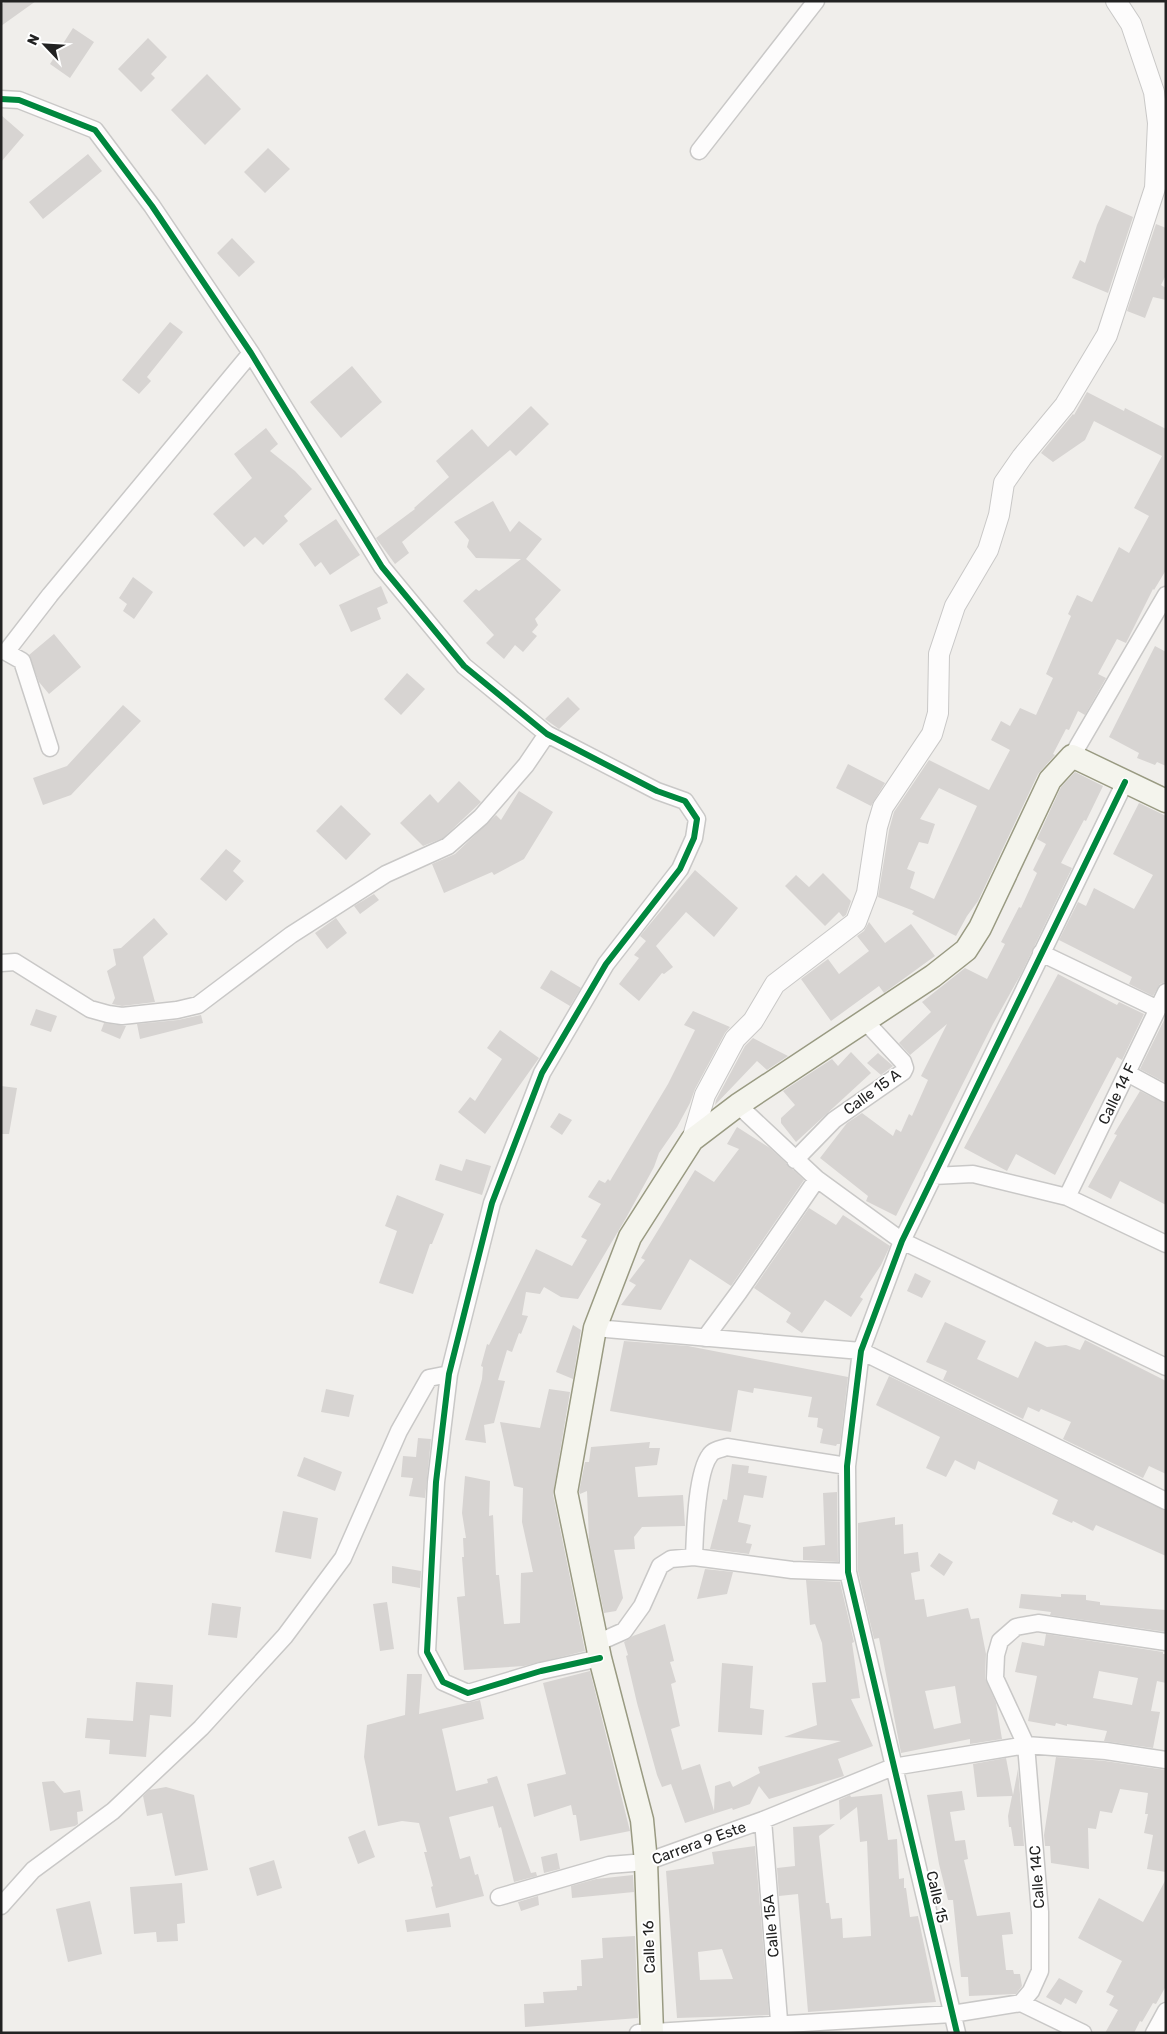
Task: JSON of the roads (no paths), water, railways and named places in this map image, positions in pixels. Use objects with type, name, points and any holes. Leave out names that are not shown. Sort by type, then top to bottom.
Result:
[{"type":"main road","points":[[692,1140],[738,1105],[933,976],[966,950],[980,928],[1050,780],[1072,756],[1166,801]]},
{"type":"main road","name":"Calle 16","points":[[647,2032],[646,1862],[642,1820],[598,1651],[566,1492],[595,1328],[630,1237],[692,1140]]},
{"type":"street","points":[[699,151],[816,1]]},
{"type":"street","points":[[692,1140],[705,1095],[736,1039],[753,1021],[775,984],[856,922],[867,893],[877,827],[883,807],[932,734],[938,714],[939,654],[954,606],[988,550],[999,514],[1004,483],[1022,457],[1065,405],[1107,335],[1155,188],[1162,125],[1154,92],[1131,24],[1116,1]]},
{"type":"street","points":[[1,99],[19,100],[95,130],[152,206],[251,353],[382,566],[464,666],[547,734],[657,791],[685,801],[697,819],[694,838],[680,870],[606,964],[542,1073],[492,1203],[449,1374],[436,1482],[427,1652],[443,1682],[468,1693],[541,1671],[598,1651],[624,1631],[642,1606],[660,1566],[670,1559],[694,1558],[792,1570],[848,1572]]},
{"type":"street","points":[[50,748],[22,661],[6,652],[56,587],[251,353]]},
{"type":"street","points":[[1072,756],[1166,595]]},
{"type":"street","points":[[1,963],[15,962],[90,1009],[108,1014],[122,1016],[177,1010],[198,1004],[291,936],[386,874],[448,846],[481,817],[526,765],[547,734]]},
{"type":"street","name":"Calle 15","points":[[957,2033],[848,1572],[847,1466],[860,1351],[902,1241],[1125,782]]},
{"type":"street","points":[[1041,953],[1158,1009]]},
{"type":"street","name":"Calle 14 F","points":[[1067,1196],[1166,992]]},
{"type":"street","name":"Calle 15 A","points":[[795,1160],[834,1120],[903,1072],[905,1068],[903,1062],[865,1021]]},
{"type":"street","points":[[1127,1073],[1166,1094]]},
{"type":"street","points":[[738,1105],[817,1179],[902,1241],[1166,1367]]},
{"type":"street","points":[[933,1176],[973,1174],[1067,1196],[1166,1244]]},
{"type":"street","points":[[705,1338],[817,1179]]},
{"type":"street","points":[[595,1328],[860,1351],[1166,1501]]},
{"type":"street","points":[[1,1906],[33,1870],[113,1811],[201,1728],[285,1636],[343,1558],[399,1431],[429,1378],[449,1374]]},
{"type":"street","points":[[694,1558],[696,1523],[704,1465],[711,1452],[726,1446],[847,1466]]},
{"type":"street","name":"Calle 14C","points":[[1021,2003],[1031,1992],[1040,1971],[1039,1893],[1026,1745],[995,1678],[996,1655],[1000,1641],[1016,1627],[1038,1623],[1166,1642]]},
{"type":"street","name":"Carrera 9 Este","points":[[499,1897],[609,1865],[646,1862],[762,1820],[893,1767],[1026,1745],[1106,1751],[1166,1760]]},
{"type":"street","name":"Calle 15A","points":[[762,1820],[779,2029]]},
{"type":"street","points":[[647,2032],[779,2029],[952,2014],[1021,2003],[1083,2033]]},
{"type":"street","points":[[1154,2033],[1166,2011]]}]
